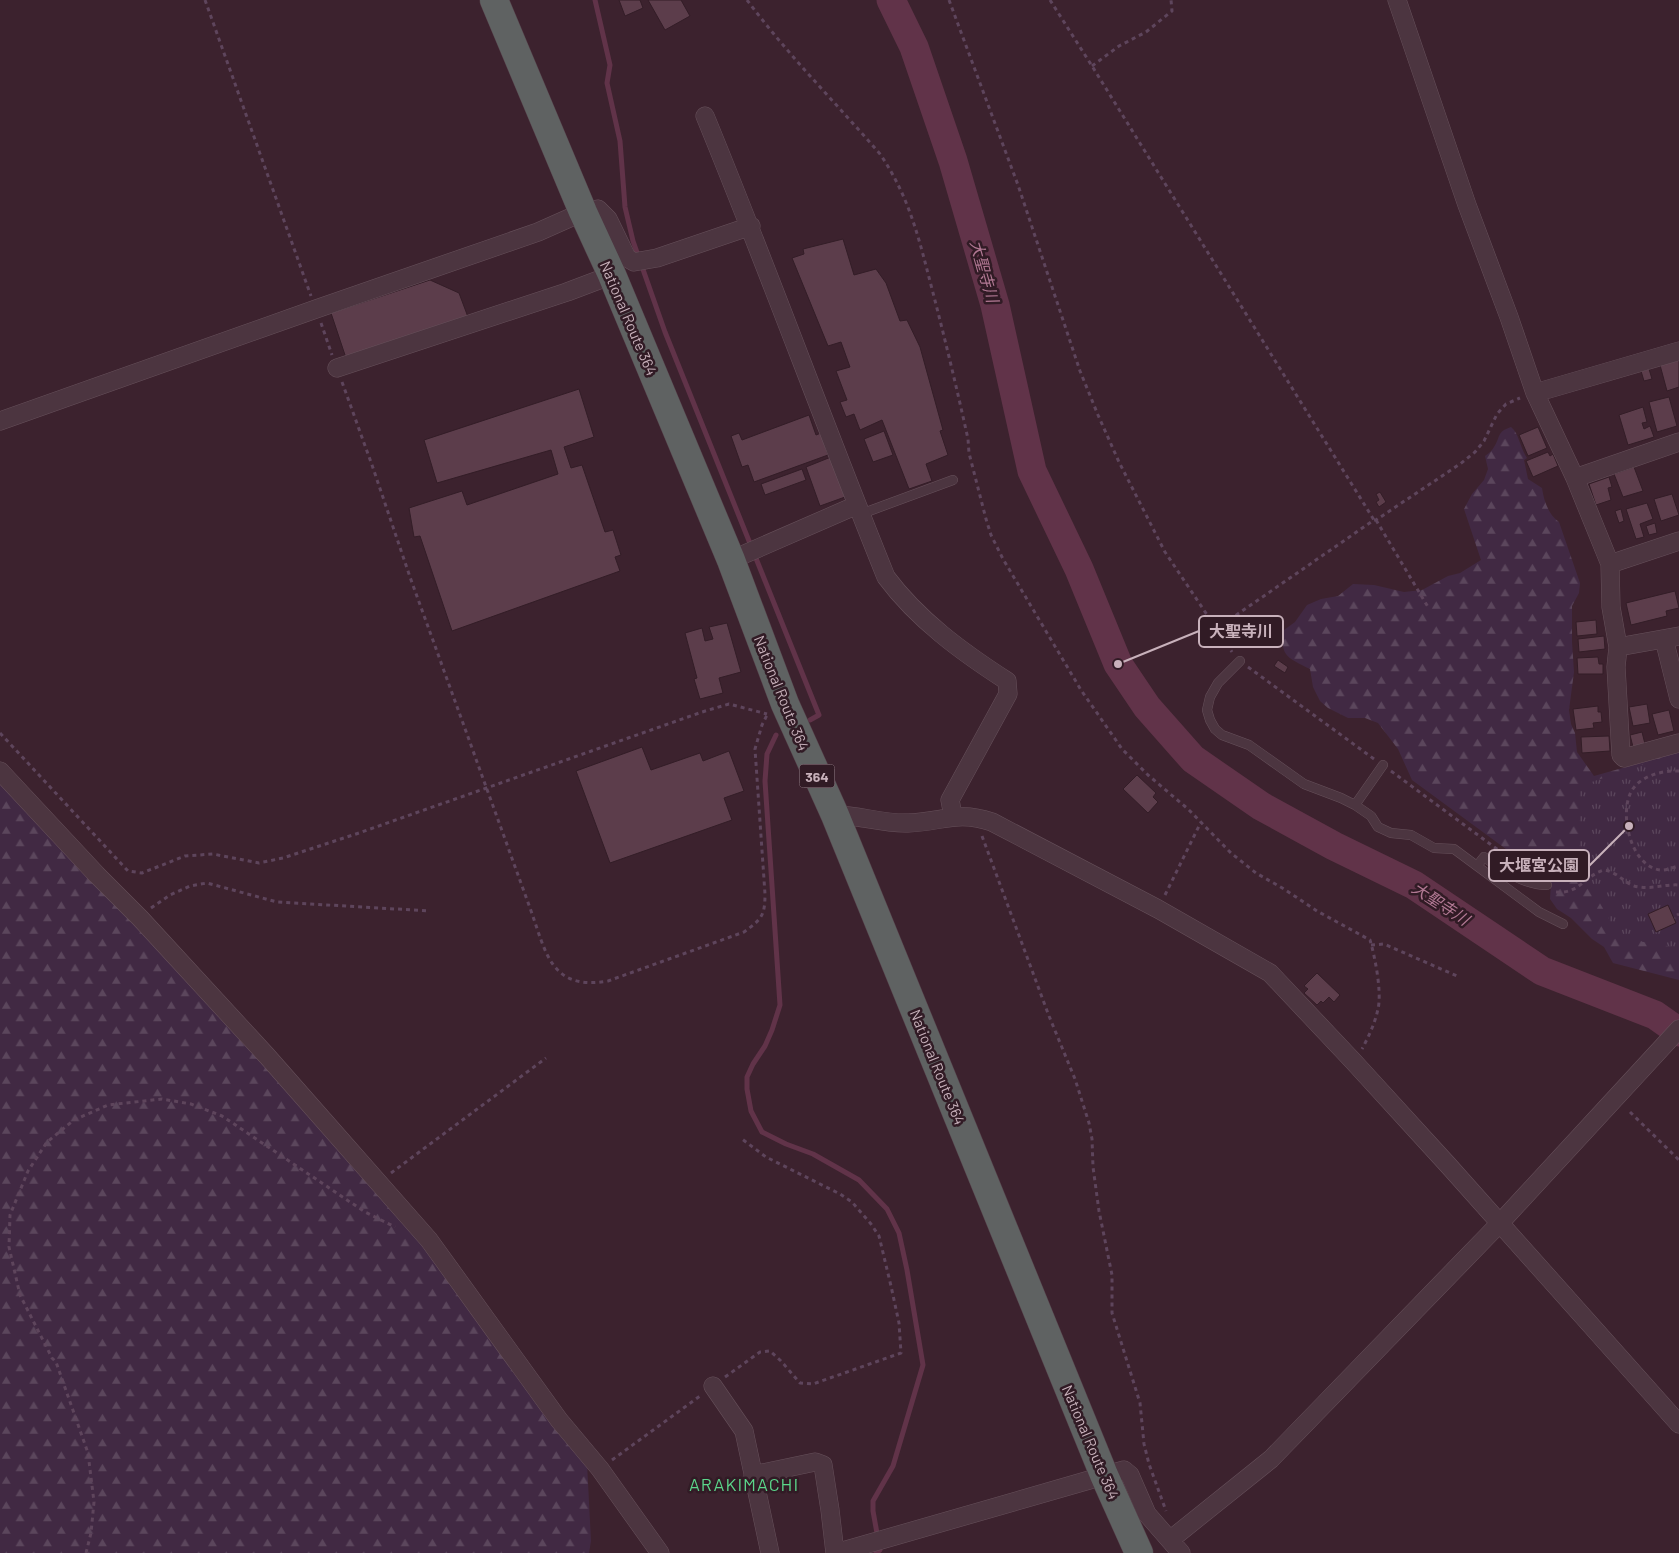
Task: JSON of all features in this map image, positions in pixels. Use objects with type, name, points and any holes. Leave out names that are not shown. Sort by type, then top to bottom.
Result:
[{"type":"highway","name":"National Route 364","points":[[494,0],[583,212],[612,275],[730,560],[776,710],[835,815],[1104,1475],[1138,1553]]},
{"type":"street","points":[[1397,0],[1467,205],[1510,317],[1535,393],[1575,478],[1610,564],[1611,607],[1618,646],[1616,667],[1622,755],[1624,758],[1679,744]]},
{"type":"street","points":[[705,116],[751,226],[886,577],[930,625],[972,658],[1007,681],[1008,694],[950,800],[953,816]]},
{"type":"street","points":[[0,422],[538,232],[583,212],[598,209],[608,219],[627,258],[634,262],[657,258],[751,226]]},
{"type":"street","points":[[336,368],[567,292],[612,275]]},
{"type":"street","points":[[1535,393],[1679,351]]},
{"type":"street","points":[[1575,478],[1679,442]]},
{"type":"street","points":[[730,560],[859,510]]},
{"type":"street","points":[[1610,564],[1679,541]]},
{"type":"street","points":[[1618,646],[1672,638],[1679,699]]},
{"type":"street","points":[[0,772],[140,918],[267,1056],[429,1240],[559,1420],[600,1469],[660,1553]]},
{"type":"street","points":[[835,815],[849,815],[908,823],[953,816],[976,817],[992,822],[1158,909],[1270,973],[1354,1061],[1679,1424]]},
{"type":"street","points":[[753,1475],[815,1462],[823,1465],[836,1553],[1124,1470],[1130,1475],[1156,1527],[1177,1542],[1271,1459],[1500,1223],[1679,1029]]},
{"type":"street","points":[[713,1386],[744,1431],[770,1553]]},
{"type":"lane","points":[[859,510],[952,480]]},
{"type":"lane","points":[[1240,661],[1218,683],[1210,696],[1207,710],[1215,729],[1222,735],[1248,745],[1304,784],[1355,805],[1371,816],[1378,827],[1391,833],[1411,835],[1434,848],[1454,849],[1539,912],[1563,924]]},
{"type":"lane","points":[[1355,805],[1383,765]]},
{"type":"lane","points":[[1477,866],[1484,857],[1528,882],[1546,885]]},
{"type":"path","points":[[205,0],[487,789],[550,961],[557,972],[578,982],[592,984],[608,981],[744,932],[762,917],[765,909],[755,750],[762,725],[776,710]]},
{"type":"path","points":[[747,0],[793,57],[880,154],[892,171],[904,194],[916,226],[941,322],[968,439],[969,453],[991,535],[1016,584],[1081,690],[1122,749],[1148,775],[1188,808],[1231,853],[1256,873],[1317,911],[1370,940],[1378,983],[1379,1007],[1371,1031],[1354,1061]]},
{"type":"path","points":[[949,0],[1018,185],[1080,372],[1098,415],[1119,462],[1166,552],[1216,629],[1240,661],[1508,857]]},
{"type":"path","points":[[1050,0],[1428,606]]},
{"type":"path","points":[[1092,66],[1119,46],[1154,27],[1172,11],[1171,0]]},
{"type":"path","points":[[1216,629],[1460,464],[1475,452],[1484,441],[1498,414],[1506,404],[1535,393]]},
{"type":"path","points":[[0,733],[128,871],[142,873],[186,856],[213,854],[259,863],[283,858],[587,754],[640,733],[730,704],[776,710]]},
{"type":"path","points":[[1679,772],[1669,771],[1642,780],[1631,792],[1626,816],[1629,832],[1636,850],[1647,864],[1662,871],[1679,866]]},
{"type":"path","points":[[976,817],[1049,1016],[1075,1080],[1089,1123],[1099,1211],[1112,1275],[1112,1313],[1140,1403],[1144,1444],[1149,1464],[1177,1542]]},
{"type":"path","points":[[1158,909],[1202,822]]},
{"type":"path","points":[[1546,885],[1557,893],[1569,892],[1579,888],[1590,878],[1604,870],[1612,871],[1628,883],[1638,887],[1679,885]]},
{"type":"path","points":[[140,918],[153,906],[170,895],[190,886],[207,883],[277,902],[430,911]]},
{"type":"path","points":[[1371,945],[1384,944],[1457,976]]},
{"type":"path","points":[[378,1182],[546,1058]]},
{"type":"path","points":[[86,1553],[91,1534],[94,1502],[88,1453],[56,1362],[52,1358],[20,1295],[9,1247],[10,1215],[28,1171],[47,1142],[74,1120],[108,1105],[162,1099],[191,1104],[222,1116],[365,1212],[399,1229]]},
{"type":"path","points":[[1630,1112],[1679,1160]]},
{"type":"path","points":[[600,1469],[760,1352],[770,1351],[781,1360],[800,1383],[813,1384],[901,1353],[899,1323],[889,1276],[879,1236],[871,1224],[852,1202],[840,1194],[766,1157],[742,1139]]},
{"type":"green space","points":[[1511,427],[1516,433],[1527,458],[1524,460],[1528,479],[1542,488],[1547,507],[1559,522],[1580,583],[1579,593],[1572,606],[1574,672],[1569,710],[1571,724],[1575,733],[1577,752],[1594,776],[1679,752],[1679,980],[1613,963],[1604,947],[1592,939],[1571,918],[1557,909],[1550,899],[1551,882],[1412,780],[1398,749],[1378,723],[1365,718],[1348,718],[1328,708],[1320,701],[1313,687],[1310,669],[1291,659],[1284,651],[1284,630],[1295,622],[1307,605],[1321,599],[1338,596],[1353,584],[1374,585],[1404,592],[1422,590],[1448,576],[1460,573],[1481,560],[1464,509],[1472,494],[1484,480],[1488,469],[1485,456],[1493,448],[1501,433]]},
{"type":"green space","points":[[1679,752],[1679,948],[1620,938],[1579,867],[1580,786]]},
{"type":"green space","points":[[0,785],[40,819],[73,862],[106,891],[306,1107],[430,1254],[587,1463],[591,1541],[589,1553],[0,1553]]},
{"type":"building","points":[[619,0],[640,0],[643,8],[625,16]]},
{"type":"building","points":[[648,0],[681,0],[690,16],[665,30]]},
{"type":"building","points":[[843,239],[854,275],[876,269],[886,283],[900,321],[907,320],[920,347],[943,430],[940,431],[948,455],[926,464],[932,481],[909,489],[882,420],[860,430],[854,414],[846,417],[840,402],[847,400],[836,371],[850,367],[841,342],[828,346],[792,258],[804,254],[803,249]]},
{"type":"building","points":[[430,280],[459,293],[468,317],[346,358],[331,313]]},
{"type":"building","points":[[1679,360],[1679,387],[1667,391],[1660,365]]},
{"type":"building","points":[[1649,369],[1652,379],[1644,381],[1641,371]]},
{"type":"building","points":[[579,389],[594,437],[564,447],[571,468],[582,465],[605,532],[613,530],[621,555],[615,557],[620,571],[452,631],[420,536],[414,537],[409,508],[462,491],[467,505],[558,474],[551,450],[437,483],[424,440]]},
{"type":"building","points":[[1669,397],[1677,426],[1657,432],[1649,402]]},
{"type":"building","points":[[1643,407],[1647,422],[1642,423],[1644,429],[1650,426],[1654,437],[1628,445],[1619,415]]},
{"type":"building","points":[[809,415],[816,435],[821,433],[828,455],[754,482],[748,465],[742,467],[731,436],[739,433],[742,440]]},
{"type":"building","points":[[1538,427],[1547,448],[1528,456],[1519,435]]},
{"type":"building","points":[[884,431],[893,455],[873,462],[864,439]]},
{"type":"building","points":[[1548,452],[1550,456],[1553,454],[1558,466],[1533,477],[1526,461]]},
{"type":"building","points":[[831,457],[845,497],[820,506],[806,467]]},
{"type":"building","points":[[1634,467],[1643,491],[1623,497],[1614,474]]},
{"type":"building","points":[[802,469],[806,480],[765,495],[761,484]]},
{"type":"building","points":[[1609,477],[1612,487],[1608,488],[1611,500],[1596,505],[1589,484]]},
{"type":"building","points":[[1380,492],[1386,502],[1379,507],[1376,502],[1379,500],[1376,494]]},
{"type":"building","points":[[1672,494],[1679,515],[1661,521],[1654,499]]},
{"type":"building","points":[[1647,503],[1653,519],[1640,524],[1644,537],[1636,539],[1626,509]]},
{"type":"building","points":[[1621,509],[1624,521],[1619,523],[1615,511]]},
{"type":"building","points":[[1655,523],[1657,533],[1649,535],[1646,526]]},
{"type":"building","points":[[1675,591],[1679,608],[1666,611],[1667,616],[1631,625],[1626,603]]},
{"type":"building","points":[[1596,620],[1597,634],[1577,636],[1576,622]]},
{"type":"building","points":[[727,623],[741,672],[719,678],[723,693],[700,699],[694,679],[697,678],[685,633],[702,628],[705,641],[713,639],[709,627]]},
{"type":"building","points":[[1604,636],[1605,649],[1579,652],[1578,639]]},
{"type":"building","points":[[1598,657],[1599,664],[1603,664],[1603,674],[1578,674],[1577,658]]},
{"type":"building","points":[[1278,660],[1288,667],[1285,673],[1274,666]]},
{"type":"building","points":[[1647,704],[1650,723],[1633,726],[1629,707]]},
{"type":"building","points":[[1598,706],[1602,722],[1593,723],[1594,728],[1576,730],[1573,709]]},
{"type":"building","points":[[1669,710],[1674,731],[1658,735],[1652,714]]},
{"type":"building","points":[[1642,732],[1645,744],[1633,747],[1630,735]]},
{"type":"building","points":[[1609,736],[1610,751],[1582,753],[1581,737]]},
{"type":"building","points":[[642,747],[651,770],[700,753],[703,761],[729,751],[744,791],[724,798],[732,820],[610,863],[576,771]]},
{"type":"building","points":[[1137,775],[1156,793],[1153,797],[1158,802],[1148,813],[1123,789]]},
{"type":"building","points":[[1668,905],[1676,923],[1656,932],[1648,914]]},
{"type":"building","points":[[1317,973],[1340,995],[1334,1002],[1329,997],[1323,1003],[1321,1001],[1317,1005],[1304,993],[1308,989],[1304,986]]},
{"type":"waterway","points":[[595,0],[610,65],[607,83],[620,141],[625,207],[633,241],[665,332],[819,715],[810,720]]},
{"type":"waterway","name":"大聖寺川","points":[[891,0],[914,47],[953,161],[995,305],[1032,471],[1079,569],[1118,664],[1147,707],[1193,759],[1261,806],[1334,846],[1414,885],[1542,971],[1655,1015],[1679,1032]]},
{"type":"waterway","points":[[776,735],[767,754],[765,781],[780,1005],[765,1046],[747,1077],[747,1089],[751,1111],[762,1132],[786,1144],[813,1154],[859,1180],[887,1209],[899,1233],[923,1365],[893,1466],[873,1501],[880,1550],[876,1553]]},
{"type":"place","name":"大聖寺川","points":[[1118,664]]},
{"type":"place","name":"大堰宮公園","points":[[1629,826]]},
{"type":"district","name":"ARAKIMACHI","points":[[744,1484]]}]
